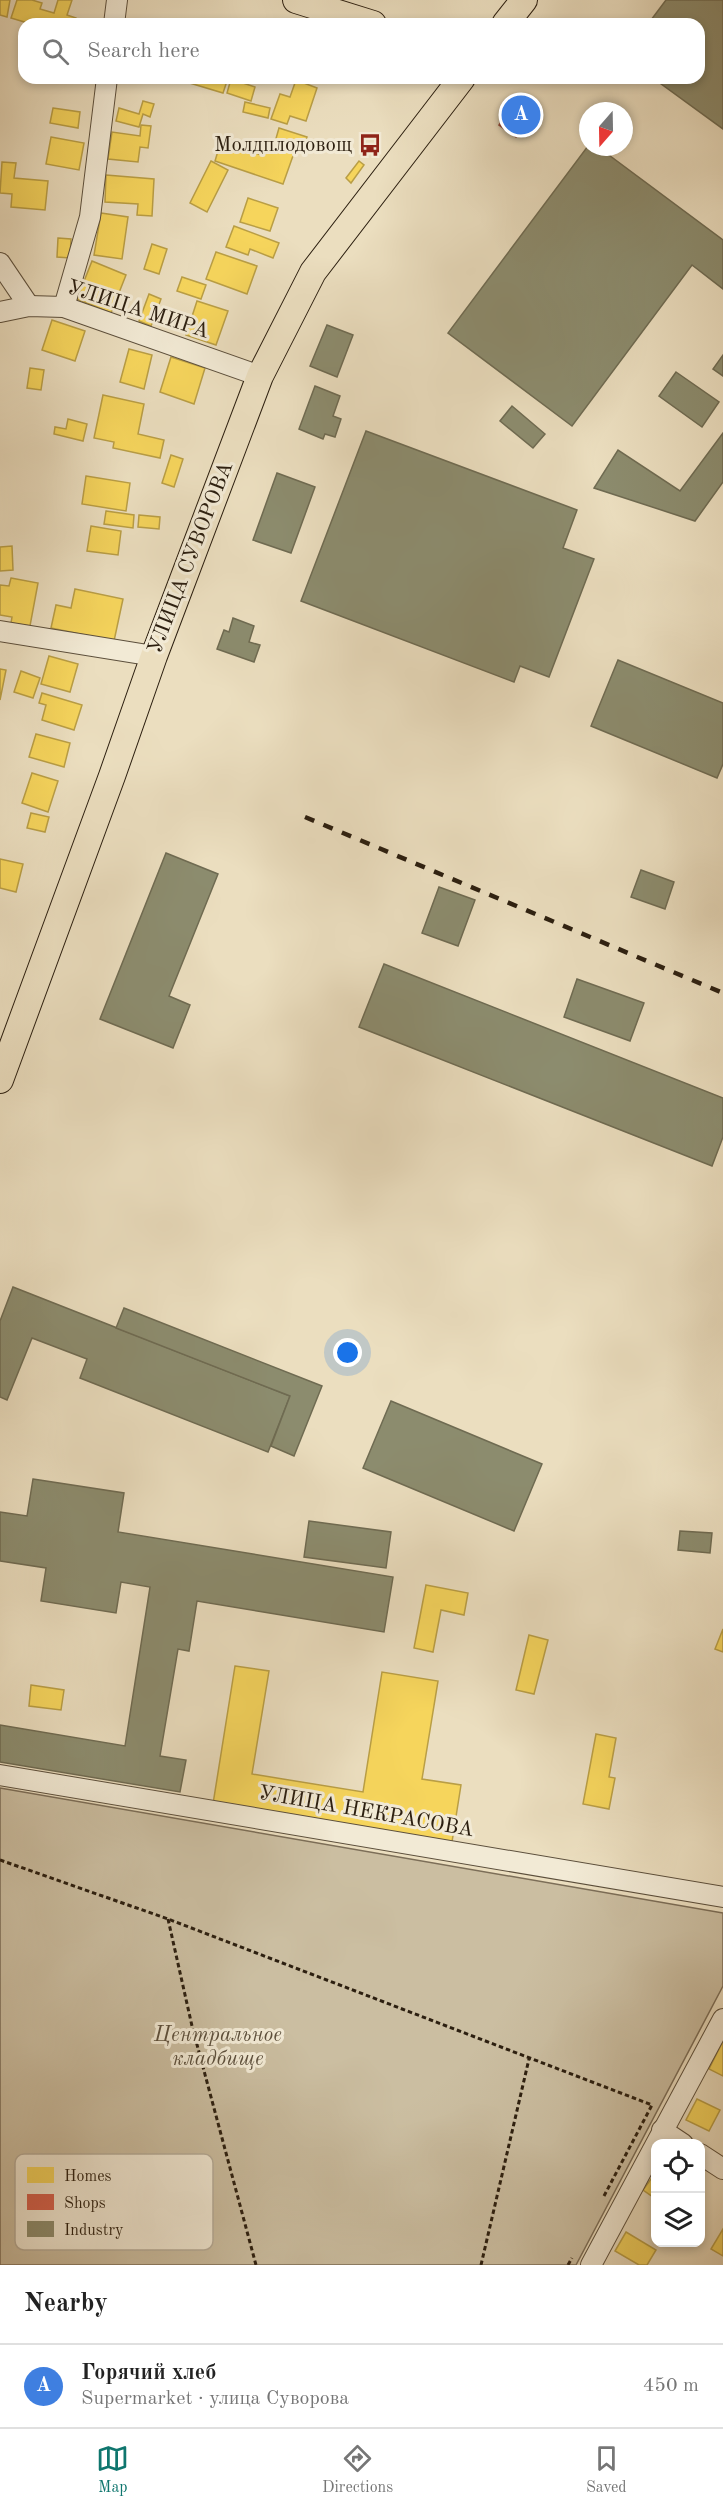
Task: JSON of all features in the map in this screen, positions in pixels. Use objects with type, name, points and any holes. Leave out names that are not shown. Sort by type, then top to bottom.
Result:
[{"type":"main road","points":[[296,0],[354,18]]},
{"type":"main road","points":[[510,18],[524,0]]},
{"type":"main road","name":"УЛИЦА СУВОРОВА","points":[[0,1080],[154,656],[260,376],[313,272],[457,84]]},
{"type":"street","points":[[115,18],[117,0]]},
{"type":"street","points":[[64,307],[90,217],[107,84]]},
{"type":"street","points":[[0,263],[29,306]]},
{"type":"street","name":"УЛИЦА МИРА","points":[[0,312],[29,306],[64,307],[260,376]]},
{"type":"street","points":[[0,631],[154,656]]},
{"type":"street","name":"УЛИЦА НЕКРАСОВА","points":[[0,1775],[723,1897]]},
{"type":"street","points":[[582,2261],[662,2130],[723,2019]]},
{"type":"street","points":[[662,2130],[676,2139]]},
{"type":"street","points":[[705,2157],[723,2169]]},
{"type":"path","points":[[0,1860],[168,1919],[652,2105],[604,2196]]},
{"type":"path","points":[[168,1919],[192,2026],[256,2265]]},
{"type":"path","points":[[481,2265],[529,2059]]},
{"type":"path","points":[[568,2265],[582,2261]]},
{"type":"green space","name":"Центральное кладбище","points":[[0,1788],[723,1913],[723,1986],[576,2265],[0,2265]]},
{"type":"building: Homes","points":[[0,0],[10,0],[7,17],[0,15]]},
{"type":"building: Homes","points":[[17,0],[42,3],[40,9],[54,13],[58,0],[72,0],[67,15],[76,18],[18,18],[18,20],[11,18]]},
{"type":"building: Homes","points":[[193,84],[226,84],[223,93]]},
{"type":"building: Homes","points":[[230,84],[246,84],[255,87],[251,101],[227,93]]},
{"type":"building: Homes","points":[[295,84],[306,84],[317,88],[306,121],[290,116],[287,124],[271,119],[280,94],[290,97]]},
{"type":"building: Homes","points":[[143,101],[154,104],[150,117],[143,114],[139,127],[116,121],[119,108],[139,114]]},
{"type":"building: Homes","points":[[245,102],[270,108],[268,118],[243,112]]},
{"type":"building: Homes","points":[[53,108],[80,112],[78,128],[50,123]]},
{"type":"building: Homes","points":[[141,125],[151,126],[148,148],[140,147],[138,162],[108,159],[112,132],[140,136]]},
{"type":"building: Homes","points":[[279,128],[307,137],[302,151],[275,142]]},
{"type":"building: Homes","points":[[51,137],[84,143],[79,170],[46,164]]},
{"type":"building: Homes","points":[[221,141],[261,155],[265,144],[294,153],[283,184],[215,161]]},
{"type":"building: Homes","points":[[211,161],[228,170],[207,212],[190,203]]},
{"type":"building: Homes","points":[[359,161],[364,165],[351,183],[346,178]]},
{"type":"building: Homes","points":[[2,162],[16,163],[14,178],[48,181],[45,210],[11,207],[12,194],[0,193]]},
{"type":"building: Homes","points":[[106,175],[154,179],[152,216],[137,215],[138,204],[105,202]]},
{"type":"building: Homes","points":[[248,198],[278,208],[270,231],[240,222]]},
{"type":"building: Homes","points":[[101,213],[128,217],[122,259],[94,255]]},
{"type":"building: Homes","points":[[234,226],[279,243],[273,258],[250,249],[248,255],[226,247]]},
{"type":"building: Homes","points":[[58,238],[71,239],[70,258],[57,257]]},
{"type":"building: Homes","points":[[152,244],[167,249],[159,274],[144,269]]},
{"type":"building: Homes","points":[[216,252],[257,266],[247,294],[206,279]]},
{"type":"building: Homes","points":[[92,261],[126,275],[111,313],[77,299]]},
{"type":"building: Homes","points":[[182,277],[206,285],[201,299],[177,291]]},
{"type":"building: Homes","points":[[149,294],[161,299],[151,326],[139,321]]},
{"type":"building: Homes","points":[[197,301],[228,311],[216,345],[186,335]]},
{"type":"building: Homes","points":[[52,320],[85,331],[75,361],[42,350]]},
{"type":"building: Homes","points":[[129,349],[152,355],[144,389],[120,382]]},
{"type":"building: Homes","points":[[171,357],[205,368],[194,404],[160,392]]},
{"type":"building: Homes","points":[[30,368],[44,370],[41,390],[27,388]]},
{"type":"building: Homes","points":[[103,395],[144,404],[138,434],[164,440],[160,458],[113,448],[114,442],[94,438]]},
{"type":"building: Homes","points":[[68,419],[87,424],[83,441],[54,434],[55,427],[66,429]]},
{"type":"building: Homes","points":[[171,455],[183,459],[174,487],[162,483]]},
{"type":"building: Homes","points":[[86,476],[130,483],[126,511],[82,504]]},
{"type":"building: Homes","points":[[106,511],[134,515],[133,528],[104,524]]},
{"type":"building: Homes","points":[[139,515],[160,517],[159,529],[138,527]]},
{"type":"building: Homes","points":[[91,526],[121,531],[118,555],[87,551]]},
{"type":"building: Homes","points":[[12,546],[13,570],[0,571],[0,547]]},
{"type":"building: Homes","points":[[11,578],[38,583],[30,626],[11,623],[12,617],[0,615],[0,585],[9,586]]},
{"type":"building: Homes","points":[[75,589],[123,599],[114,641],[51,628],[56,605],[71,608]]},
{"type":"building: Homes","points":[[49,656],[78,664],[70,692],[41,684]]},
{"type":"building: Homes","points":[[0,669],[6,670],[0,700]]},
{"type":"building: Homes","points":[[21,671],[40,678],[33,698],[14,692]]},
{"type":"building: Homes","points":[[42,693],[82,705],[74,730],[42,720],[46,705],[39,703]]},
{"type":"building: Homes","points":[[36,734],[70,743],[64,767],[29,757]]},
{"type":"building: Homes","points":[[32,773],[58,781],[48,812],[22,803]]},
{"type":"building: Homes","points":[[31,813],[49,817],[45,832],[27,828]]},
{"type":"building: Homes","points":[[0,859],[23,864],[16,892],[0,888]]},
{"type":"building: Homes","points":[[426,1585],[468,1593],[464,1615],[441,1610],[433,1652],[414,1648]]},
{"type":"building: Homes","points":[[723,1629],[723,1652],[715,1649]]},
{"type":"building: Homes","points":[[529,1635],[548,1640],[534,1694],[516,1690]]},
{"type":"building: Homes","points":[[235,1666],[269,1671],[252,1774],[363,1792],[382,1672],[438,1681],[422,1779],[461,1785],[452,1842],[213,1804]]},
{"type":"building: Homes","points":[[31,1685],[64,1690],[61,1710],[29,1706]]},
{"type":"building: Homes","points":[[596,1734],[616,1738],[609,1777],[615,1778],[609,1809],[583,1804]]},
{"type":"building: Homes","points":[[723,2041],[723,2076],[709,2069]]},
{"type":"building: Homes","points":[[697,2099],[720,2110],[709,2131],[686,2120]]},
{"type":"building: Homes","points":[[651,2179],[651,2196],[643,2190]]},
{"type":"building: Homes","points":[[723,2229],[723,2256],[711,2249]]},
{"type":"building: Homes","points":[[626,2232],[656,2250],[647,2265],[639,2265],[615,2251]]},
{"type":"building: Shops","points":[[520,97],[537,110],[516,137],[499,125]]},
{"type":"building: Industry","points":[[666,0],[723,0],[723,129],[661,84],[705,84],[705,18],[652,18]]},
{"type":"building: Industry","points":[[581,156],[610,156],[723,240],[723,289],[692,265],[572,426],[448,333]]},
{"type":"building: Industry","points":[[327,325],[353,335],[337,377],[310,366]]},
{"type":"building: Industry","points":[[723,355],[723,376],[713,369]]},
{"type":"building: Industry","points":[[676,372],[719,402],[702,427],[659,396]]},
{"type":"building: Industry","points":[[315,386],[340,396],[333,416],[341,419],[335,437],[325,434],[323,439],[299,429]]},
{"type":"building: Industry","points":[[512,406],[545,434],[533,448],[500,421]]},
{"type":"building: Industry","points":[[366,431],[577,510],[563,548],[594,559],[549,677],[520,666],[514,682],[301,601]]},
{"type":"building: Industry","points":[[723,433],[723,482],[695,521],[594,488],[618,450],[680,491]]},
{"type":"building: Industry","points":[[277,473],[315,487],[291,553],[253,540]]},
{"type":"building: Industry","points":[[233,618],[254,626],[249,642],[260,645],[254,662],[217,649],[224,630],[229,632]]},
{"type":"building: Industry","points":[[618,660],[723,703],[723,764],[717,778],[591,726]]},
{"type":"building: Industry","points":[[166,853],[218,874],[169,996],[190,1005],[173,1048],[100,1019]]},
{"type":"building: Industry","points":[[641,870],[674,882],[665,909],[631,897]]},
{"type":"building: Industry","points":[[439,887],[475,900],[458,946],[422,933]]},
{"type":"building: Industry","points":[[384,964],[723,1098],[723,1137],[712,1166],[359,1027]]},
{"type":"building: Industry","points":[[577,979],[644,1003],[630,1041],[564,1017]]},
{"type":"building: Industry","points":[[13,1287],[290,1396],[268,1452],[80,1378],[87,1359],[32,1338],[7,1400],[0,1397],[0,1321]]},
{"type":"building: Industry","points":[[124,1308],[322,1386],[294,1456],[271,1446],[290,1396],[116,1328]]},
{"type":"building: Industry","points":[[391,1401],[542,1464],[514,1531],[363,1468]]},
{"type":"building: Industry","points":[[33,1479],[124,1493],[118,1532],[393,1577],[384,1632],[197,1601],[189,1651],[178,1649],[160,1756],[186,1760],[180,1792],[0,1762],[0,1725],[125,1746],[150,1587],[121,1582],[116,1613],[41,1601],[46,1568],[0,1561],[0,1512],[27,1516]]},
{"type":"building: Industry","points":[[309,1521],[391,1532],[386,1568],[304,1557]]},
{"type":"building: Industry","points":[[680,1531],[712,1533],[710,1553],[678,1550]]},
{"type":"railway","points":[[305,817],[723,993]]},
{"type":"place","name":"Горячий хлеб","points":[[521,115]]},
{"type":"place","name":"Молдплодовощ","points":[[370,145]]}]
